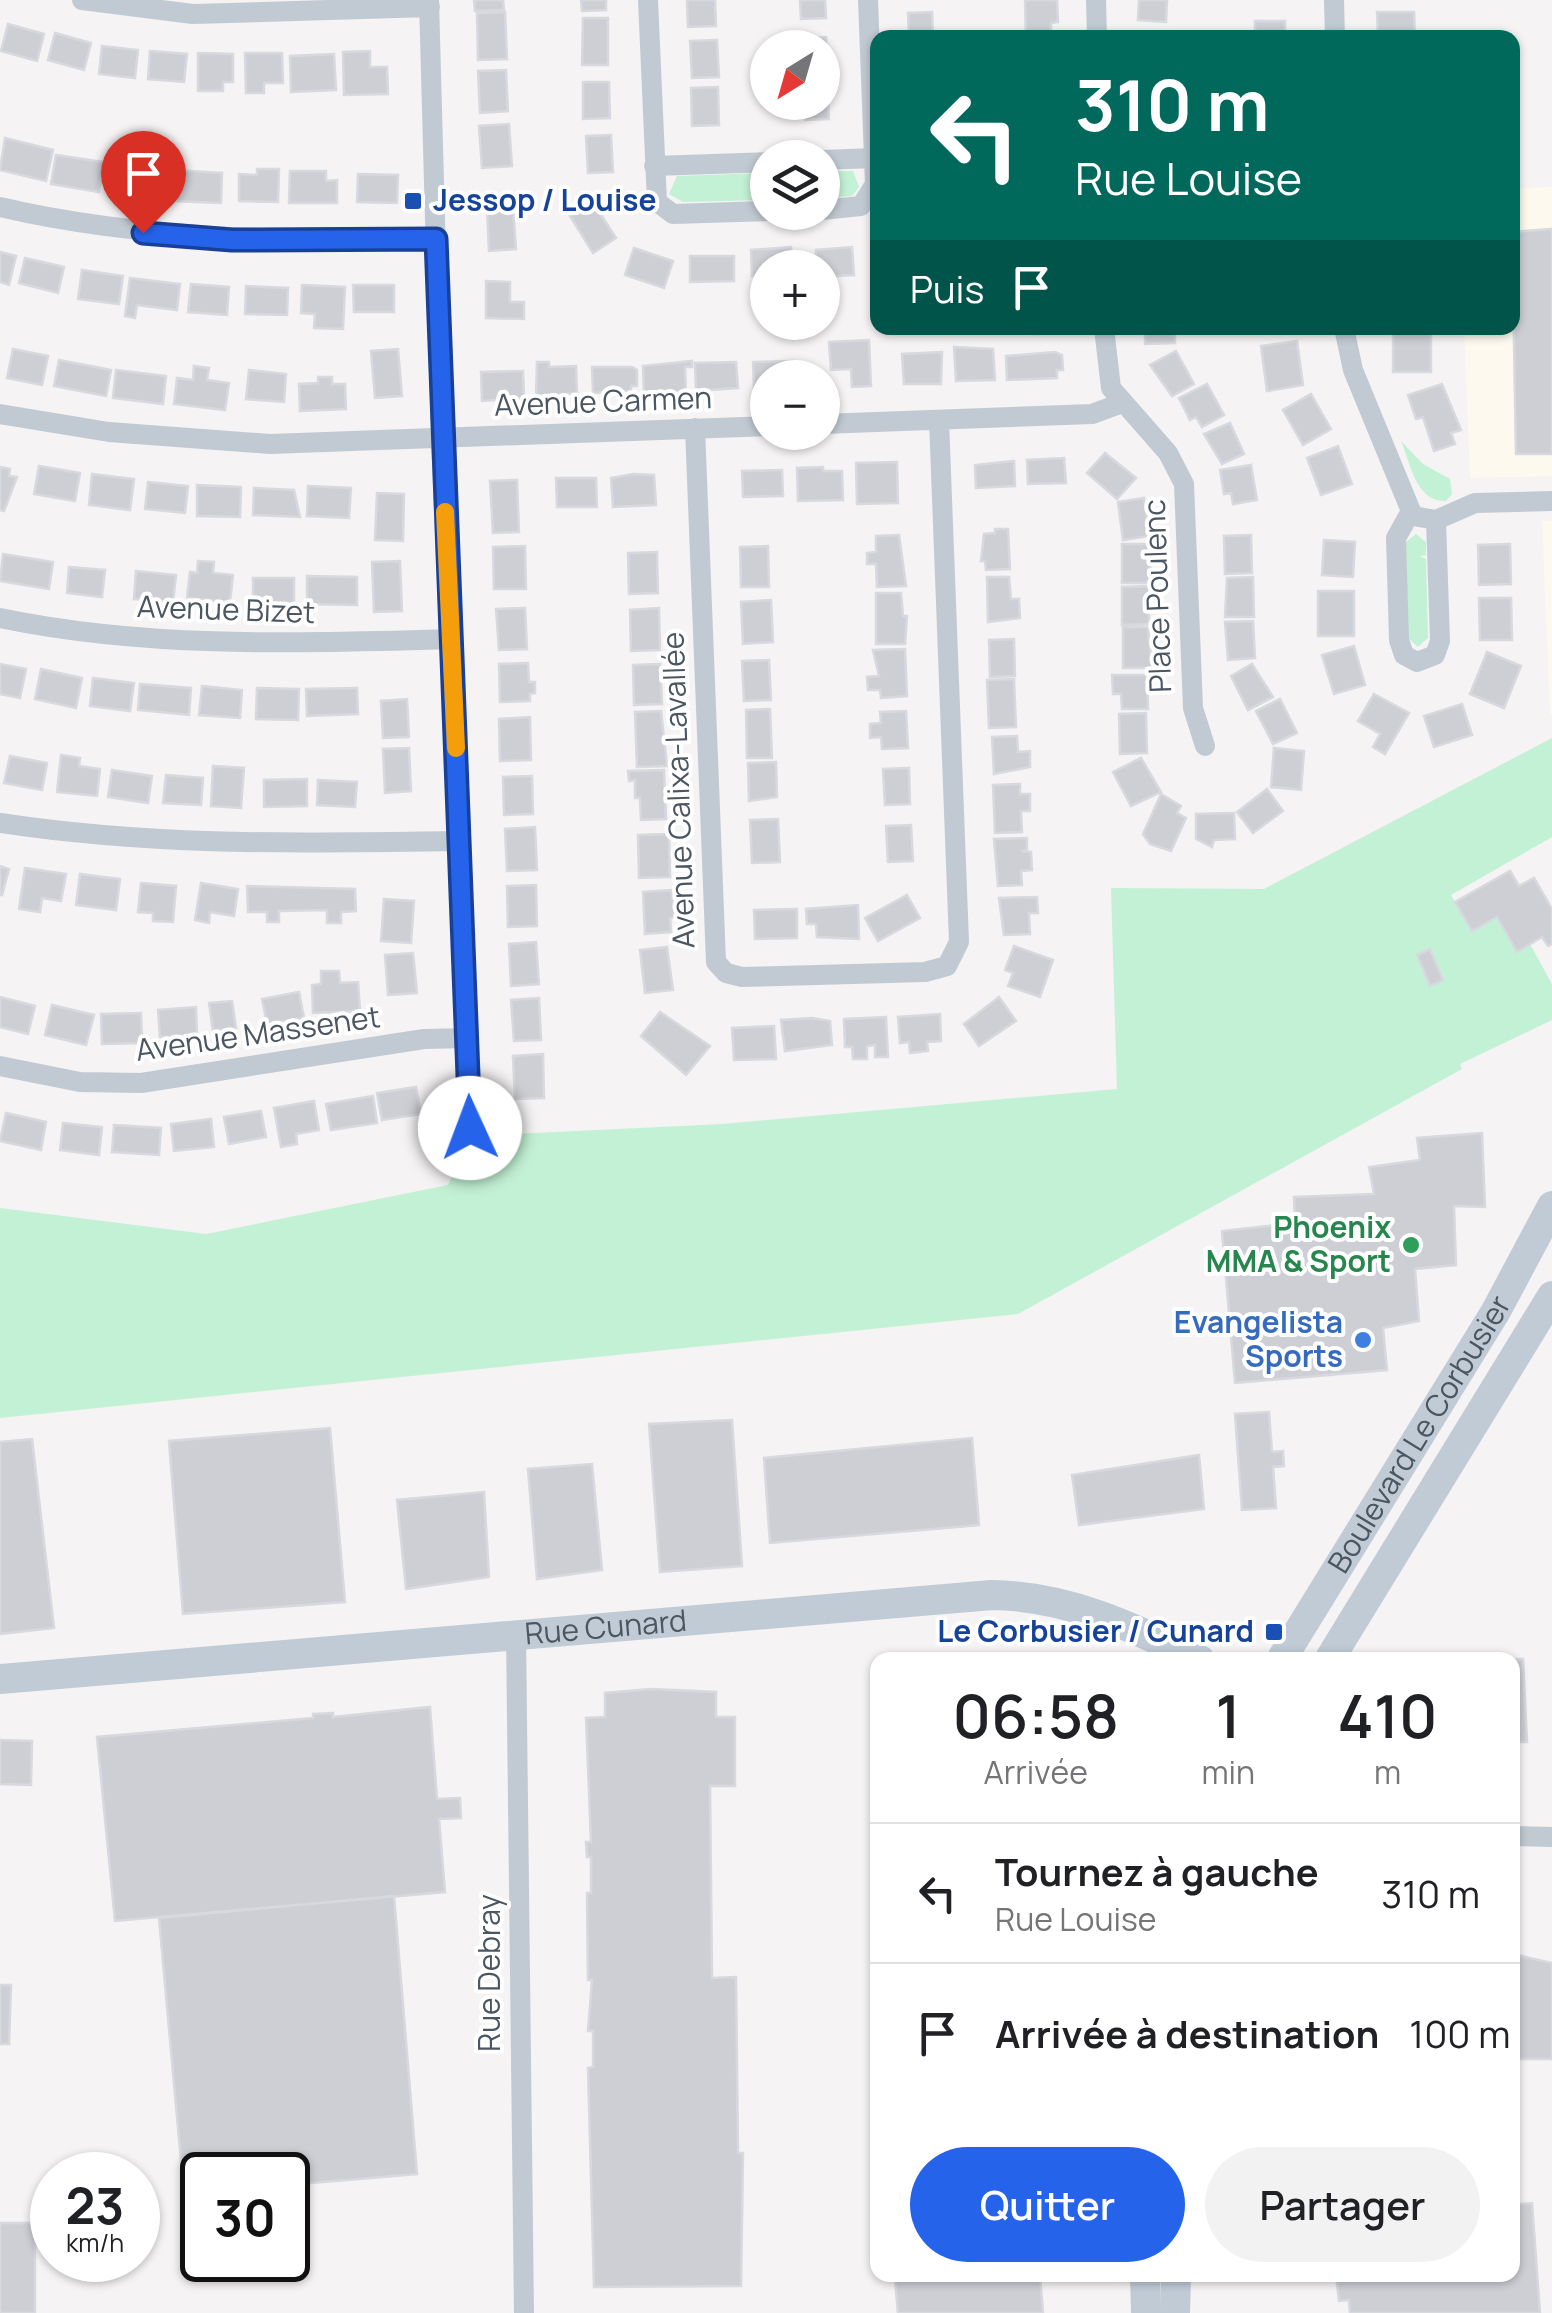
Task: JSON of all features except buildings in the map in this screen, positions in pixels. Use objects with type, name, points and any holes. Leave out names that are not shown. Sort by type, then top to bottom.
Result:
[{"type":"street","points":[[82,0],[144,10],[429,3],[441,439],[470,1128]]},
{"type":"street","points":[[648,0],[656,198],[668,212],[750,211]]},
{"type":"street","points":[[868,0],[870,53]]},
{"type":"street","points":[[1096,0],[1097,30]]},
{"type":"street","points":[[1334,0],[1335,30]]},
{"type":"street","points":[[840,159],[870,158]]},
{"type":"street","points":[[654,166],[750,163]]},
{"type":"street","points":[[840,209],[866,202],[870,193]]},
{"type":"street","points":[[0,207],[165,236],[436,239]]},
{"type":"street","points":[[840,423],[1092,414],[1122,403],[1108,380],[1105,335]]},
{"type":"street","points":[[1346,335],[1353,370],[1410,512],[1422,520],[1436,520],[1476,503],[1552,500]]},
{"type":"street","name":"Place Poulenc","points":[[1122,403],[1163,446],[1184,484],[1193,708],[1205,746]]},
{"type":"street","points":[[0,414],[109,432],[222,442],[441,439]]},
{"type":"street","name":"Avenue Calixa-Lavallée","points":[[694,428],[716,962],[726,974],[742,978],[925,972],[947,966],[958,942],[939,420]]},
{"type":"street","name":"Avenue Carmen","points":[[441,439],[750,426]]},
{"type":"street","points":[[1410,512],[1400,522],[1396,538],[1399,640],[1404,655],[1417,662],[1435,655],[1440,641],[1436,520]]},
{"type":"street","name":"Avenue Bizet","points":[[0,618],[99,634],[221,644],[452,639]]},
{"type":"street","points":[[0,823],[104,837],[230,845],[459,841]]},
{"type":"street","name":"Avenue Massenet","points":[[0,1066],[80,1082],[140,1083],[424,1039],[467,1038]]},
{"type":"street","name":"Boulevard Le Corbusier","points":[[1286,1652],[1489,1323],[1552,1206]]},
{"type":"street","name":"Boulevard Le Corbusier","points":[[1334,1652],[1552,1296]]},
{"type":"street","name":"Rue Cunard","points":[[0,1678],[1008,1595],[1087,1609],[1182,1652]]},
{"type":"street","name":"Rue Debray","points":[[516,1633],[524,2313]]},
{"type":"street","points":[[1520,1836],[1552,1837]]},
{"type":"street","points":[[1144,2282],[1146,2313]]},
{"type":"street","points":[[1175,2313],[1176,2282]]},
{"type":"shaded area","points":[[1552,187],[1552,476],[1470,478],[1464,335],[1520,335],[1520,188]]},
{"type":"shaded area","points":[[1542,521],[1552,521],[1552,714],[1550,714]]},
{"type":"green space","points":[[840,171],[853,171],[859,187],[852,196],[840,197]]},
{"type":"green space","points":[[750,174],[750,200],[683,202],[669,194],[677,176]]},
{"type":"green space","points":[[1401,441],[1423,464],[1450,479],[1452,494],[1446,501],[1436,500],[1421,489]]},
{"type":"green space","points":[[1416,534],[1426,542],[1426,555],[1420,556],[1426,559],[1428,638],[1418,647],[1408,638],[1406,542]]},
{"type":"green space","points":[[1552,738],[1552,837],[1451,895],[1471,931],[1497,917],[1516,951],[1530,944],[1552,984],[1552,1020],[1460,1064],[1462,1069],[1018,1314],[0,1418],[0,1208],[206,1234],[448,1185],[470,1136],[723,1124],[1117,1089],[1111,888],[1264,889]]},
{"type":"slow traffic","points":[[445,512],[456,748]]},
{"type":"place","name":"Jessop / Louise","points":[[413,201]]},
{"type":"place","name":"Phoenix MMA & Sport","points":[[1411,1245]]},
{"type":"place","name":"Evangelista Sports","points":[[1363,1340]]},
{"type":"place","name":"Le Corbusier / Cunard","points":[[1274,1632]]},
{"type":"route","points":[[143,233],[232,240],[436,239],[470,1128]]}]
